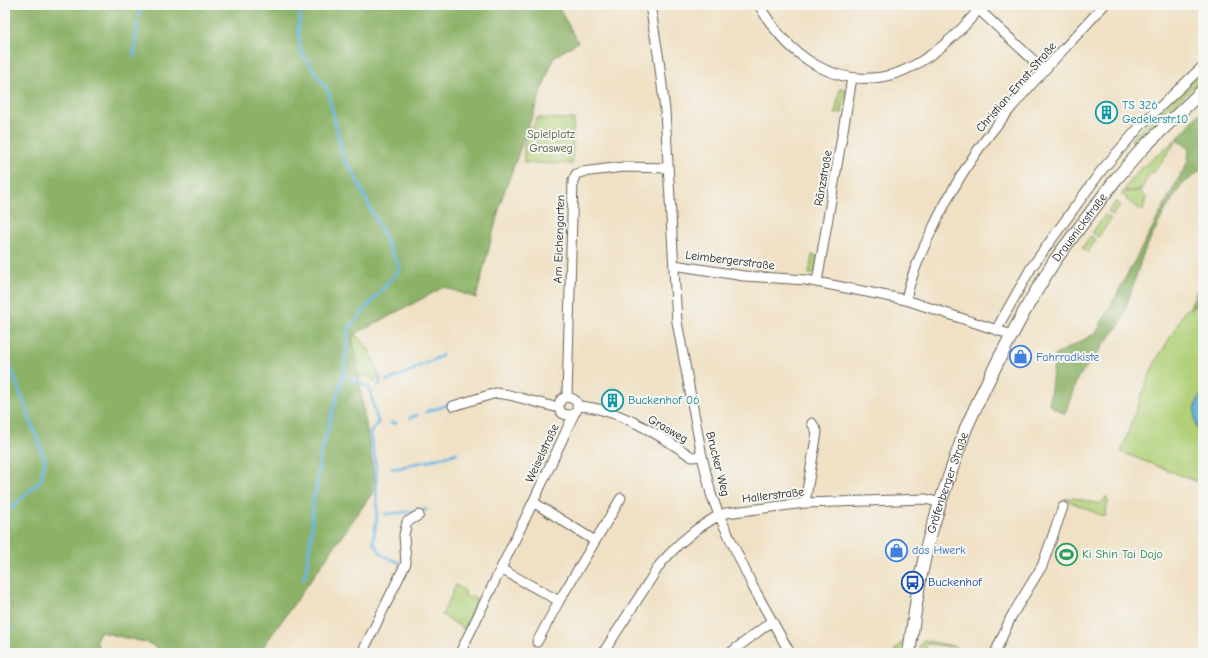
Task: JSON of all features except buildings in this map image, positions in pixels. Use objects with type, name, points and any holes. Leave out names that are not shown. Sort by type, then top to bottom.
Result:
[{"type":"main road","name":"Drausnickstraße","points":[[985,387],[1029,303],[1056,260],[1116,179],[1146,144],[1203,90]]},
{"type":"main road","name":"Gräfenberger Straße","points":[[909,653],[919,584],[928,542],[961,441],[985,387]]},
{"type":"street","points":[[759,5],[779,34],[805,59],[829,71],[852,78],[870,78],[892,75],[902,71],[941,47],[961,30],[978,6],[1044,70]]},
{"type":"street","name":"Christian-Ernst-Straße","points":[[906,300],[908,288],[926,244],[954,188],[968,166],[992,131],[1044,70],[1058,57],[1104,5]]},
{"type":"street","name":"Leimbergerstraße","points":[[653,6],[664,106],[674,265],[744,276],[817,282],[906,300],[1012,335]]},
{"type":"street","name":"Drausnickstraße","points":[[996,330],[1031,268],[1101,171],[1142,124],[1203,66]]},
{"type":"street","name":"Ränzstraße","points":[[817,282],[852,78]]},
{"type":"street","name":"Am Eichengarten","points":[[567,397],[573,181],[576,174],[623,167],[668,168]]},
{"type":"street","name":"Brucker Weg","points":[[674,265],[677,322],[702,456],[711,494],[719,516],[753,587],[790,653]]},
{"type":"street","name":"Grasweg","points":[[453,406],[496,393],[559,408],[565,415],[588,406],[620,416],[656,434],[692,457],[702,456]]},
{"type":"street","points":[[559,408],[562,399],[567,397],[576,400],[576,410]]},
{"type":"street","name":"Weiselstraße","points":[[460,653],[576,410]]},
{"type":"street","points":[[805,503],[817,432],[812,423]]},
{"type":"street","points":[[537,642],[559,601],[621,498]]},
{"type":"street","name":"Hallerstraße","points":[[603,653],[661,563],[679,544],[719,516],[726,513],[805,503],[926,499],[940,503]]},
{"type":"street","name":"Weiselstraße","points":[[533,502],[595,541]]},
{"type":"street","points":[[995,653],[1011,617],[1042,566],[1063,507]]},
{"type":"street","points":[[362,653],[406,563],[404,539],[407,522],[419,515]]},
{"type":"street","points":[[501,569],[559,601]]},
{"type":"street","points":[[730,653],[772,621]]},
{"type":"green space","points":[[5,5],[557,5],[578,42],[554,57],[502,198],[476,298],[444,287],[352,336],[376,488],[259,653],[168,653],[148,643],[100,632],[96,640],[99,649],[121,653],[5,653],[5,620],[7,620],[12,605],[5,603]]},
{"type":"green space","points":[[1203,70],[1203,77],[1136,143],[1131,139]]},
{"type":"green space","points":[[840,88],[846,89],[842,113],[835,114]]},
{"type":"green space","points":[[1203,109],[1203,168],[1181,186],[1165,211],[1143,254],[1121,323],[1077,379],[1065,414],[1049,405],[1055,355],[1096,333],[1188,161],[1189,148],[1176,140]]},
{"type":"green space","name":"Spielplatz Grasweg","points":[[537,118],[574,119],[572,164],[524,163],[524,144]]},
{"type":"green space","points":[[1175,140],[1176,142],[1153,173],[1150,173],[1141,190],[1124,190],[1137,172]]},
{"type":"green space","points":[[1140,191],[1146,197],[1143,211],[1126,200],[1127,198],[1121,194],[1123,192]]},
{"type":"green space","points":[[1116,201],[1121,205],[1113,215],[1108,212]]},
{"type":"green space","points":[[1105,215],[1111,219],[1098,237],[1092,233]]},
{"type":"green space","points":[[1090,236],[1096,240],[1088,252],[1082,248]]},
{"type":"green space","points":[[812,255],[817,256],[815,271],[813,274],[809,274]]},
{"type":"green space","points":[[1203,277],[1202,303],[1189,309]]},
{"type":"green space","points":[[1202,303],[1203,393],[1195,406],[1196,427],[1203,439],[1203,484],[1121,452],[1142,394],[1158,357],[1185,310]]},
{"type":"green space","points":[[355,335],[365,343],[373,358],[379,375],[374,382],[367,375],[358,378],[352,336]]},
{"type":"green space","points":[[1106,496],[1108,502],[1105,517],[1064,499],[1074,498],[1101,503]]},
{"type":"green space","points":[[456,585],[465,591],[465,596],[469,598],[472,596],[476,599],[466,623],[466,630],[442,615]]},
{"type":"green space","points":[[5,603],[12,604],[7,620],[5,620]]},
{"type":"green space","points":[[905,638],[905,653],[893,653]]},
{"type":"green space","points":[[924,640],[956,647],[926,644],[925,653],[919,653],[920,644]]},
{"type":"water","points":[[1202,393],[1203,439],[1197,428],[1195,416],[1195,410]]},
{"type":"waterway","points":[[139,17],[140,5]]},
{"type":"waterway","points":[[302,5],[298,26],[301,52],[328,91],[344,162],[351,168],[400,269],[349,328],[343,375],[369,387],[378,423],[370,433],[376,467],[377,515],[373,542],[382,555],[400,563]]},
{"type":"waterway","points":[[134,57],[137,24]]},
{"type":"waterway","points":[[5,352],[45,460],[41,480],[5,514]]},
{"type":"waterway","points":[[433,360],[439,357]]},
{"type":"waterway","points":[[424,364],[431,361]]},
{"type":"waterway","points":[[417,367],[422,365]]},
{"type":"waterway","points":[[408,372],[415,369]]},
{"type":"waterway","points":[[402,375],[406,373]]},
{"type":"waterway","points":[[303,578],[306,571],[312,529],[312,515],[320,456],[343,375]]},
{"type":"waterway","points":[[387,380],[399,376]]},
{"type":"waterway","points":[[378,385],[380,383],[380,377]]},
{"type":"waterway","points":[[444,406],[448,405]]},
{"type":"waterway","points":[[436,409],[442,407]]},
{"type":"waterway","points":[[426,412],[434,409]]},
{"type":"waterway","points":[[410,418],[417,415]]},
{"type":"waterway","points":[[391,423],[396,423]]},
{"type":"waterway","points":[[451,455],[457,453]]},
{"type":"waterway","points":[[444,457],[449,455]]},
{"type":"waterway","points":[[436,459],[442,457]]},
{"type":"waterway","points":[[426,462],[434,459]]},
{"type":"waterway","points":[[409,465],[417,463]]},
{"type":"waterway","points":[[392,468],[394,469],[407,466]]},
{"type":"waterway","points":[[417,511],[423,510]]},
{"type":"waterway","points":[[407,512],[415,511]]},
{"type":"waterway","points":[[399,513],[405,512]]},
{"type":"waterway","points":[[385,514],[397,513]]},
{"type":"waterway","points":[[5,627],[12,629]]},
{"type":"place","name":"TS 326 Gedelerstr.10","points":[[1107,112]]},
{"type":"place","name":"Fahrradkiste","points":[[1021,357]]},
{"type":"place","name":"Buckenhof 06","points":[[613,400]]},
{"type":"place","name":"das Hwerk","points":[[897,550]]},
{"type":"place","name":"Ki Shin Tai Dojo","points":[[1067,554]]},
{"type":"place","name":"Buckenhof","points":[[912,582]]}]
